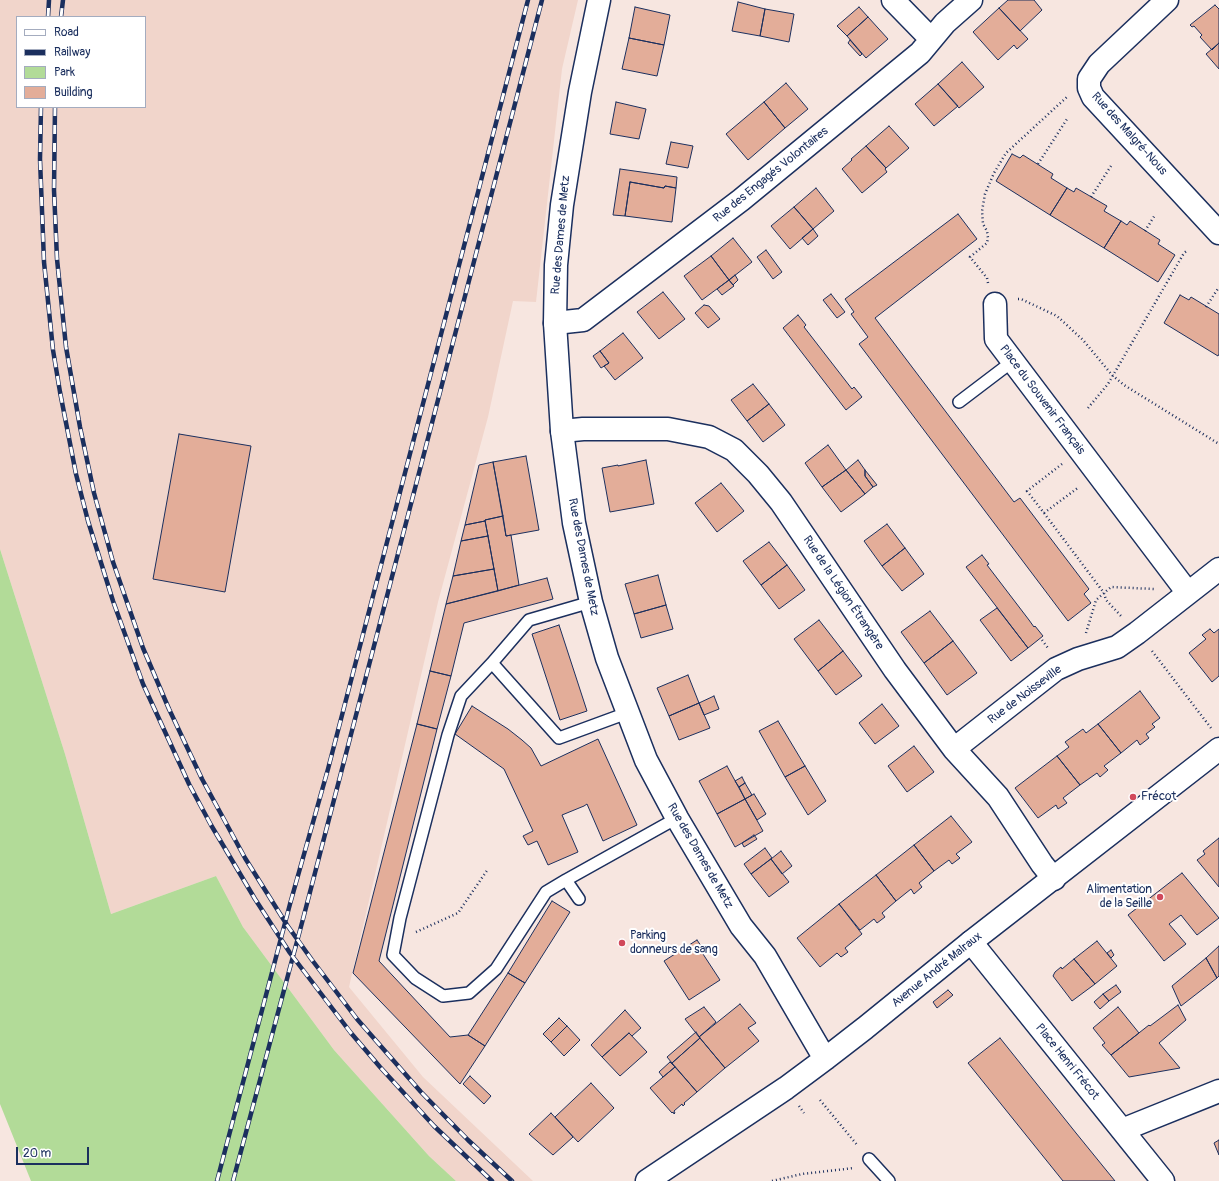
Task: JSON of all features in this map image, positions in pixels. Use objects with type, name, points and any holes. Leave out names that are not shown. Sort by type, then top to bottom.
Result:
[{"type":"street","name":"Rue des Dames de Metz","points":[[599,0],[580,92],[562,205],[556,265],[555,323],[562,432],[574,522],[591,602],[607,658],[646,760],[677,818],[741,926],[765,956],[825,1059]]},
{"type":"street","points":[[893,0],[931,39]]},
{"type":"street","name":"Rue des Engagés Volontaires","points":[[555,323],[583,320],[741,200],[920,53],[945,24],[971,0]]},
{"type":"street","name":"Rue des Malgré-Nous","points":[[1167,0],[1099,64],[1089,79],[1089,88],[1093,97],[1219,233]]},
{"type":"street","name":"Place du Souvenir Français","points":[[995,304],[996,339],[1183,586]]},
{"type":"street","name":"Rue de la Légion Étrangère","points":[[562,432],[583,429],[668,429],[709,437],[734,450],[758,474],[781,502],[895,670],[954,749],[998,797],[1042,864],[1054,879]]},
{"type":"street","name":"Rue de Noisseville","points":[[954,749],[1056,669],[1078,659],[1117,647],[1137,633],[1183,586],[1219,569]]},
{"type":"street","name":"Avenue André Malraux","points":[[647,1181],[786,1088],[866,1028],[971,942],[1054,879],[1217,740]]},
{"type":"street","name":"Place Henri Frécot","points":[[971,942],[1163,1181]]},
{"type":"street","points":[[1122,1130],[1219,1091]]},
{"type":"lane","points":[[959,402],[1013,361]]},
{"type":"lane","points":[[591,602],[529,620],[461,696],[448,735],[400,918],[393,955],[415,978],[443,996],[469,993],[496,969],[546,892],[677,818]]},
{"type":"lane","points":[[492,663],[559,738],[627,713]]},
{"type":"lane","points":[[566,880],[579,899]]},
{"type":"lane","points":[[869,1159],[889,1181]]},
{"type":"path","points":[[1089,79],[1006,153],[994,173],[985,194],[982,211],[983,224],[987,231],[987,243],[970,257],[987,278],[995,304],[1021,299],[1057,316],[1083,340],[1112,375],[1124,385],[1219,444]]},
{"type":"path","points":[[1038,164],[1067,119]]},
{"type":"path","points":[[1091,197],[1111,166]]},
{"type":"path","points":[[1145,231],[1155,215]]},
{"type":"path","points":[[1088,408],[1108,384],[1184,253],[1188,250]]},
{"type":"path","points":[[1206,307],[1219,287]]},
{"type":"path","points":[[1080,450],[1027,491],[1104,593],[1106,600],[1137,633],[1217,740]]},
{"type":"path","points":[[1044,513],[1098,473]]},
{"type":"path","points":[[1085,635],[1096,600],[1111,587],[1162,590],[1183,586]]},
{"type":"path","points":[[1042,640],[1048,648],[1053,649]]},
{"type":"path","points":[[396,940],[458,913],[488,869]]},
{"type":"path","points":[[772,1181],[802,1174],[857,1168],[869,1159],[820,1100]]},
{"type":"shaded area","points":[[0,0],[578,0],[562,69],[536,302],[513,301],[488,417],[438,602],[349,987],[423,1077],[533,1181],[456,1181],[429,1156],[334,1050],[243,927],[216,876],[111,914],[65,754],[0,549]]},
{"type":"green space","points":[[0,549],[65,754],[111,914],[216,876],[243,927],[334,1050],[429,1156],[456,1181],[31,1181],[0,1104]]},
{"type":"building","points":[[1008,0],[1034,0],[1042,10],[1020,31],[999,8]]},
{"type":"building","points":[[738,2],[765,9],[760,36],[732,31]]},
{"type":"building","points":[[1215,5],[1219,9],[1219,43],[1212,50],[1200,37],[1202,35],[1194,26],[1192,27],[1190,25]]},
{"type":"building","points":[[635,7],[670,15],[664,45],[629,38]]},
{"type":"building","points":[[859,7],[868,17],[847,36],[837,26]]},
{"type":"building","points":[[999,8],[1028,39],[1017,49],[1014,45],[998,60],[973,32]]},
{"type":"building","points":[[765,9],[794,14],[789,42],[760,36]]},
{"type":"building","points":[[868,17],[888,39],[866,58],[847,36]]},
{"type":"building","points":[[629,38],[664,45],[657,76],[622,69]]},
{"type":"building","points":[[850,40],[862,54],[860,56],[848,43]]},
{"type":"building","points":[[1219,43],[1219,69],[1206,54]]},
{"type":"building","points":[[962,62],[984,87],[959,108],[938,84]]},
{"type":"building","points":[[786,83],[808,109],[785,128],[764,102]]},
{"type":"building","points":[[938,84],[958,106],[934,126],[915,104]]},
{"type":"building","points":[[616,102],[646,109],[639,139],[610,134]]},
{"type":"building","points":[[764,102],[785,128],[748,160],[726,134]]},
{"type":"building","points":[[889,126],[909,148],[886,168],[866,146]]},
{"type":"building","points":[[671,142],[693,146],[688,168],[666,164]]},
{"type":"building","points":[[866,146],[886,168],[885,169],[887,172],[862,193],[842,169]]},
{"type":"building","points":[[1012,154],[1020,158],[1023,155],[1053,174],[1051,178],[1067,188],[1050,215],[996,181]]},
{"type":"building","points":[[620,169],[677,177],[676,188],[665,186],[664,188],[630,182],[625,216],[613,215]]},
{"type":"building","points":[[630,182],[664,188],[665,186],[676,188],[672,222],[625,216]]},
{"type":"building","points":[[816,188],[834,211],[813,229],[794,207]]},
{"type":"building","points":[[1067,188],[1074,192],[1076,188],[1107,206],[1104,211],[1121,221],[1104,248],[1050,215]]},
{"type":"building","points":[[794,207],[813,229],[790,249],[771,226]]},
{"type":"building","points":[[958,214],[977,239],[875,318],[1014,502],[1020,498],[1089,589],[1084,594],[1091,603],[1068,621],[859,344],[868,337],[851,314],[854,312],[845,299]]},
{"type":"building","points":[[1121,221],[1127,225],[1130,221],[1160,240],[1158,244],[1175,255],[1158,282],[1104,248]]},
{"type":"building","points":[[813,229],[818,236],[808,245],[802,238]]},
{"type":"building","points":[[733,238],[752,262],[729,280],[711,256]]},
{"type":"building","points":[[766,250],[782,272],[773,279],[757,257]]},
{"type":"building","points":[[711,256],[729,280],[702,300],[684,276]]},
{"type":"building","points":[[735,275],[738,280],[733,285],[729,280]]},
{"type":"building","points":[[729,280],[734,286],[722,295],[717,289]]},
{"type":"building","points":[[663,292],[685,319],[659,339],[637,312]]},
{"type":"building","points":[[831,294],[845,312],[837,318],[823,300]]},
{"type":"building","points":[[1180,295],[1189,300],[1191,297],[1219,314],[1218,356],[1164,323]]},
{"type":"building","points":[[704,305],[709,306],[720,319],[708,328],[695,313]]},
{"type":"building","points":[[798,315],[806,325],[804,327],[852,389],[854,387],[862,397],[846,410],[783,328]]},
{"type":"building","points":[[623,333],[643,358],[615,380],[604,366],[609,363],[600,351]]},
{"type":"building","points":[[600,351],[609,363],[601,368],[593,356]]},
{"type":"building","points":[[753,384],[769,404],[747,421],[731,400]]},
{"type":"building","points":[[769,404],[785,425],[763,442],[747,421]]},
{"type":"building","points":[[179,434],[251,446],[225,592],[153,579]]},
{"type":"building","points":[[828,445],[846,470],[822,487],[805,463]]},
{"type":"building","points":[[526,456],[539,530],[506,536],[493,462]]},
{"type":"building","points":[[646,460],[654,504],[610,512],[602,468]]},
{"type":"building","points":[[858,460],[865,470],[865,476],[873,487],[865,494],[846,470]]},
{"type":"building","points":[[493,462],[503,516],[465,525],[479,465]]},
{"type":"building","points":[[846,470],[865,494],[841,512],[822,487]]},
{"type":"building","points":[[865,470],[877,485],[873,487],[865,476]]},
{"type":"building","points":[[721,483],[744,511],[717,532],[695,503]]},
{"type":"building","points":[[503,516],[506,536],[511,535],[519,585],[498,591],[485,520]]},
{"type":"building","points":[[485,521],[488,536],[461,541],[465,525]]},
{"type":"building","points":[[887,524],[905,548],[882,566],[864,541]]},
{"type":"building","points":[[488,536],[494,569],[453,576],[461,541]]},
{"type":"building","points":[[769,542],[787,565],[761,585],[743,561]]},
{"type":"building","points":[[905,548],[924,574],[902,591],[882,566]]},
{"type":"building","points":[[982,555],[989,564],[987,565],[1034,627],[1035,626],[1043,636],[1028,648],[966,567]]},
{"type":"building","points":[[787,565],[805,590],[779,609],[761,585]]},
{"type":"building","points":[[494,569],[498,591],[446,604],[453,576]]},
{"type":"building","points":[[658,575],[666,605],[634,614],[625,584]]},
{"type":"building","points":[[547,578],[553,599],[464,623],[451,676],[430,671],[446,604]]},
{"type":"building","points":[[666,605],[673,629],[641,638],[634,614]]},
{"type":"building","points":[[997,608],[1028,648],[1011,661],[980,620]]},
{"type":"building","points":[[930,611],[953,641],[924,663],[901,632]]},
{"type":"building","points":[[819,620],[843,651],[818,671],[794,639]]},
{"type":"building","points":[[559,625],[587,711],[560,720],[532,634]]},
{"type":"building","points":[[1210,629],[1214,633],[1219,629],[1219,676],[1212,682],[1189,653],[1206,639],[1202,635]]},
{"type":"building","points":[[953,641],[977,673],[947,695],[924,663]]},
{"type":"building","points":[[843,651],[862,676],[836,695],[818,671]]},
{"type":"building","points":[[430,671],[451,676],[437,729],[417,724]]},
{"type":"building","points":[[688,675],[699,703],[669,716],[657,688]]},
{"type":"building","points":[[1140,691],[1160,718],[1152,724],[1155,727],[1146,734],[1149,738],[1140,745],[1137,740],[1121,753],[1098,724]]},
{"type":"building","points":[[714,696],[719,709],[704,715],[699,703]]},
{"type":"building","points":[[699,703],[710,728],[679,740],[669,716]]},
{"type":"building","points":[[882,704],[899,726],[875,744],[859,723]]},
{"type":"building","points":[[472,706],[508,729],[522,740],[531,748],[541,766],[598,739],[637,825],[603,841],[587,804],[562,815],[578,852],[548,865],[537,841],[528,845],[523,836],[533,831],[504,769],[455,734]]},
{"type":"building","points":[[778,721],[805,766],[785,777],[759,731]]},
{"type":"building","points":[[417,724],[437,729],[379,961],[450,1037],[468,1035],[485,1046],[460,1084],[353,973]]},
{"type":"building","points":[[1098,724],[1121,753],[1104,766],[1108,770],[1100,777],[1097,773],[1080,785],[1057,756],[1069,747],[1065,742],[1083,729],[1086,733]]},
{"type":"building","points":[[914,746],[934,772],[907,792],[888,766]]},
{"type":"building","points":[[1057,756],[1080,785],[1063,798],[1067,803],[1058,809],[1056,805],[1038,818],[1015,788]]},
{"type":"building","points":[[727,766],[745,799],[717,814],[699,781]]},
{"type":"building","points":[[805,766],[826,801],[808,815],[785,777]]},
{"type":"building","points":[[742,777],[745,783],[739,787],[735,781]]},
{"type":"building","points":[[745,783],[752,795],[745,799],[739,787]]},
{"type":"building","points":[[754,794],[766,814],[757,820],[745,799]]},
{"type":"building","points":[[745,799],[763,831],[735,847],[717,814]]},
{"type":"building","points":[[951,816],[972,842],[956,854],[960,858],[952,864],[949,860],[934,871],[914,845]]},
{"type":"building","points":[[754,835],[757,839],[744,847],[742,843]]},
{"type":"building","points":[[1219,838],[1219,887],[1197,860],[1205,854],[1203,851]]},
{"type":"building","points":[[914,845],[934,871],[919,883],[922,887],[914,894],[911,889],[896,901],[876,875]]},
{"type":"building","points":[[765,848],[772,858],[751,874],[744,864]]},
{"type":"building","points":[[781,851],[792,866],[782,874],[771,859]]},
{"type":"building","points":[[771,859],[789,882],[769,897],[751,874]]},
{"type":"building","points":[[1182,873],[1219,918],[1197,935],[1181,915],[1169,924],[1186,944],[1164,961],[1128,915]]},
{"type":"building","points":[[876,875],[896,901],[882,913],[885,917],[877,923],[874,919],[860,930],[839,904]]},
{"type":"building","points":[[552,901],[570,912],[525,983],[508,973]]},
{"type":"building","points":[[839,904],[862,934],[845,948],[848,952],[841,957],[837,953],[820,967],[797,938]]},
{"type":"building","points":[[697,940],[706,953],[703,954],[720,980],[689,1000],[664,961]]},
{"type":"building","points":[[1097,941],[1117,966],[1095,984],[1074,959]]},
{"type":"building","points":[[1219,946],[1219,976],[1217,978],[1206,958]]},
{"type":"building","points":[[1111,950],[1114,955],[1111,958],[1107,953]]},
{"type":"building","points":[[1206,958],[1217,978],[1181,1006],[1172,986]]},
{"type":"building","points":[[1074,959],[1095,984],[1072,1001],[1053,976],[1061,967],[1062,969]]},
{"type":"building","points":[[508,973],[525,983],[485,1046],[468,1035]]},
{"type":"building","points":[[1116,985],[1121,992],[1109,1001],[1103,994]]},
{"type":"building","points":[[948,990],[953,995],[937,1008],[933,1002]]},
{"type":"building","points":[[1103,994],[1109,1001],[1100,1009],[1094,1002]]},
{"type":"building","points":[[740,1004],[756,1023],[748,1028],[759,1041],[725,1068],[699,1037]]},
{"type":"building","points":[[1178,1005],[1186,1020],[1159,1043],[1180,1068],[1129,1077],[1111,1055],[1149,1025],[1150,1026]]},
{"type":"building","points":[[704,1007],[716,1022],[699,1037],[685,1019]]},
{"type":"building","points":[[1118,1007],[1139,1033],[1111,1055],[1102,1045],[1105,1043],[1093,1028]]},
{"type":"building","points":[[625,1010],[641,1028],[632,1036],[629,1033],[602,1057],[591,1045]]},
{"type":"building","points":[[559,1018],[567,1026],[551,1042],[543,1034]]},
{"type":"building","points":[[567,1026],[580,1040],[564,1056],[551,1042]]},
{"type":"building","points":[[696,1032],[700,1038],[672,1063],[667,1057]]},
{"type":"building","points":[[629,1033],[647,1052],[620,1076],[602,1057]]},
{"type":"building","points":[[700,1038],[725,1068],[697,1092],[672,1063]]},
{"type":"building","points":[[1000,1038],[1115,1181],[1063,1181],[968,1063]]},
{"type":"building","points":[[670,1062],[675,1067],[663,1077],[659,1072]]},
{"type":"building","points":[[675,1067],[697,1092],[684,1103],[685,1104],[683,1106],[682,1104],[674,1111],[674,1114],[650,1088]]},
{"type":"building","points":[[470,1076],[491,1096],[484,1104],[463,1084]]},
{"type":"building","points":[[591,1083],[614,1108],[578,1142],[555,1117]]},
{"type":"building","points":[[551,1113],[573,1137],[553,1155],[529,1134]]},
{"type":"building","points":[[1219,1140],[1219,1155],[1214,1143]]},
{"type":"railway","points":[[48,16],[49,0]]},
{"type":"railway","points":[[61,16],[63,0]]},
{"type":"railway","points":[[217,1181],[290,904],[328,769],[528,0]]},
{"type":"railway","points":[[233,1181],[303,919],[542,0]]},
{"type":"railway","points":[[41,108],[40,159],[44,262],[53,350],[60,392],[76,474],[88,521],[113,601],[143,684],[189,784],[211,825],[255,899],[290,953],[351,1033],[380,1067],[434,1126],[492,1181]]},
{"type":"railway","points":[[55,108],[54,190],[57,259],[66,347],[80,427],[94,493],[113,562],[143,648],[169,709],[202,779],[245,858],[287,925],[357,1019],[421,1092],[468,1140],[512,1181]]},
{"type":"place","name":"Frécot","points":[[1133,797]]},
{"type":"place","name":"Alimentation de la Seille","points":[[1160,897]]},
{"type":"place","name":"Parking donneurs de sang","points":[[622,943]]}]
